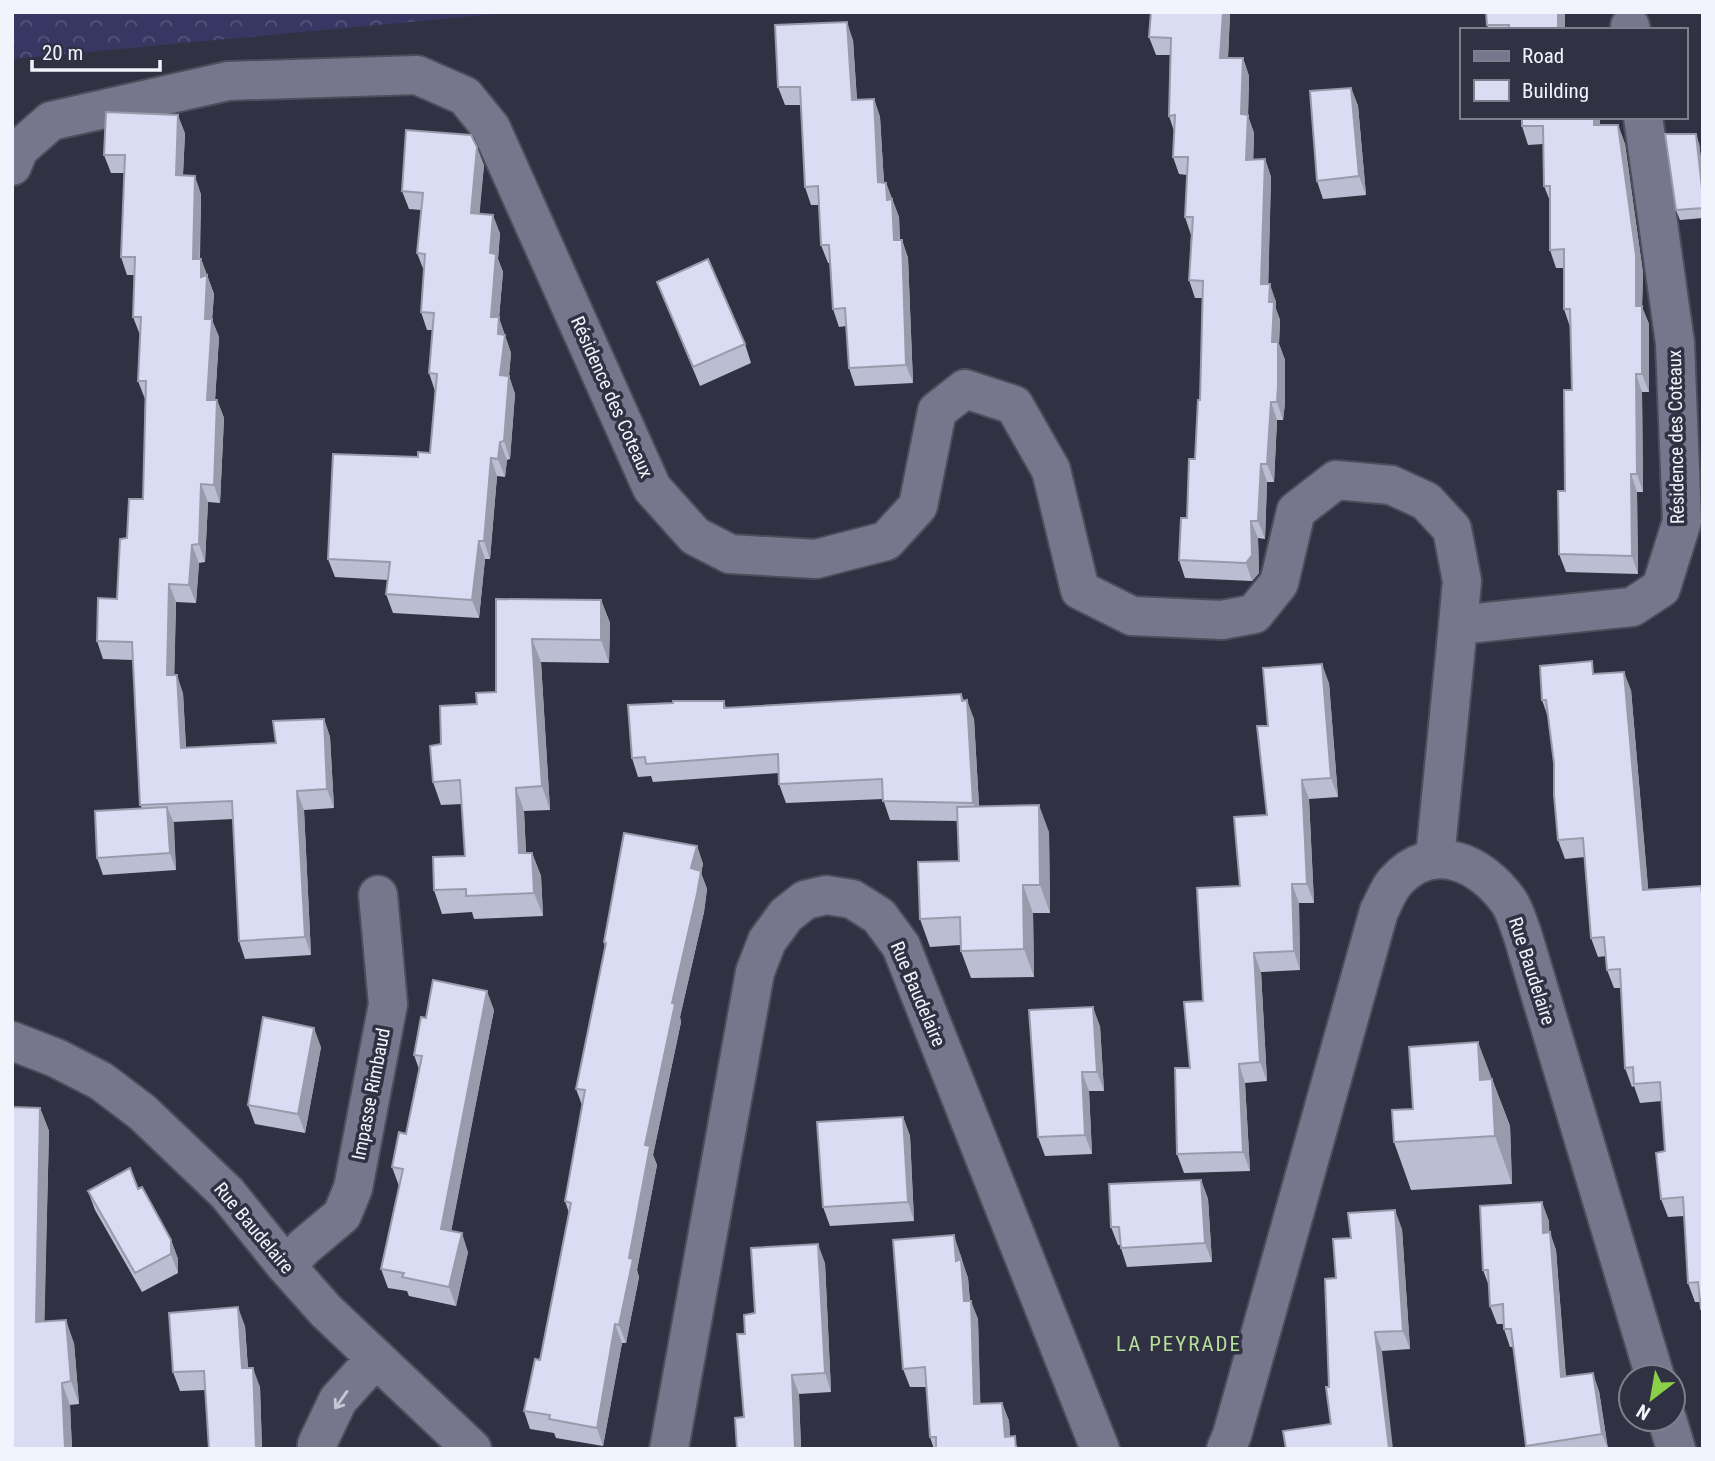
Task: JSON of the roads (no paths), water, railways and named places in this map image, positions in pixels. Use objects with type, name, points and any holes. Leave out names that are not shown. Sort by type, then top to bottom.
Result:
[{"type":"street","name":"Résidence des Coteaux","points":[[12,166],[19,149],[51,121],[228,81],[417,75],[465,96],[491,128],[652,488],[695,536],[730,554],[816,559],[886,541],[919,506],[937,411],[965,389],[1014,405],[1051,470],[1080,590],[1132,616],[1222,620],[1254,614],[1279,583],[1296,510],[1336,480],[1391,485],[1426,501],[1452,529],[1462,581],[1434,858]]},
{"type":"street","name":"Résidence des Coteaux","points":[[1458,625],[1632,607],[1661,588],[1682,521],[1675,343],[1643,119]]},
{"type":"street","name":"Rue Baudelaire","points":[[1434,858],[1459,862],[1485,875],[1510,904],[1522,933],[1651,1363]]},
{"type":"street","points":[[1226,1449],[1240,1408],[1379,911],[1393,884],[1411,866],[1434,858]]},
{"type":"street","name":"Impasse Rimbaud","points":[[286,1266],[342,1215],[353,1188],[388,1004],[378,895]]},
{"type":"street","name":"Rue Baudelaire","points":[[669,1449],[755,972],[767,941],[786,915],[805,900],[826,895],[852,899],[879,916],[901,946],[1100,1449]]},
{"type":"street","name":"Rue Baudelaire","points":[[12,1041],[56,1058],[101,1081],[142,1112],[228,1193],[326,1311],[472,1449]]},
{"type":"street","points":[[317,1449],[338,1400],[376,1358]]},
{"type":"district","name":"LA PEYRADE","points":[[1179,1344]]}]
